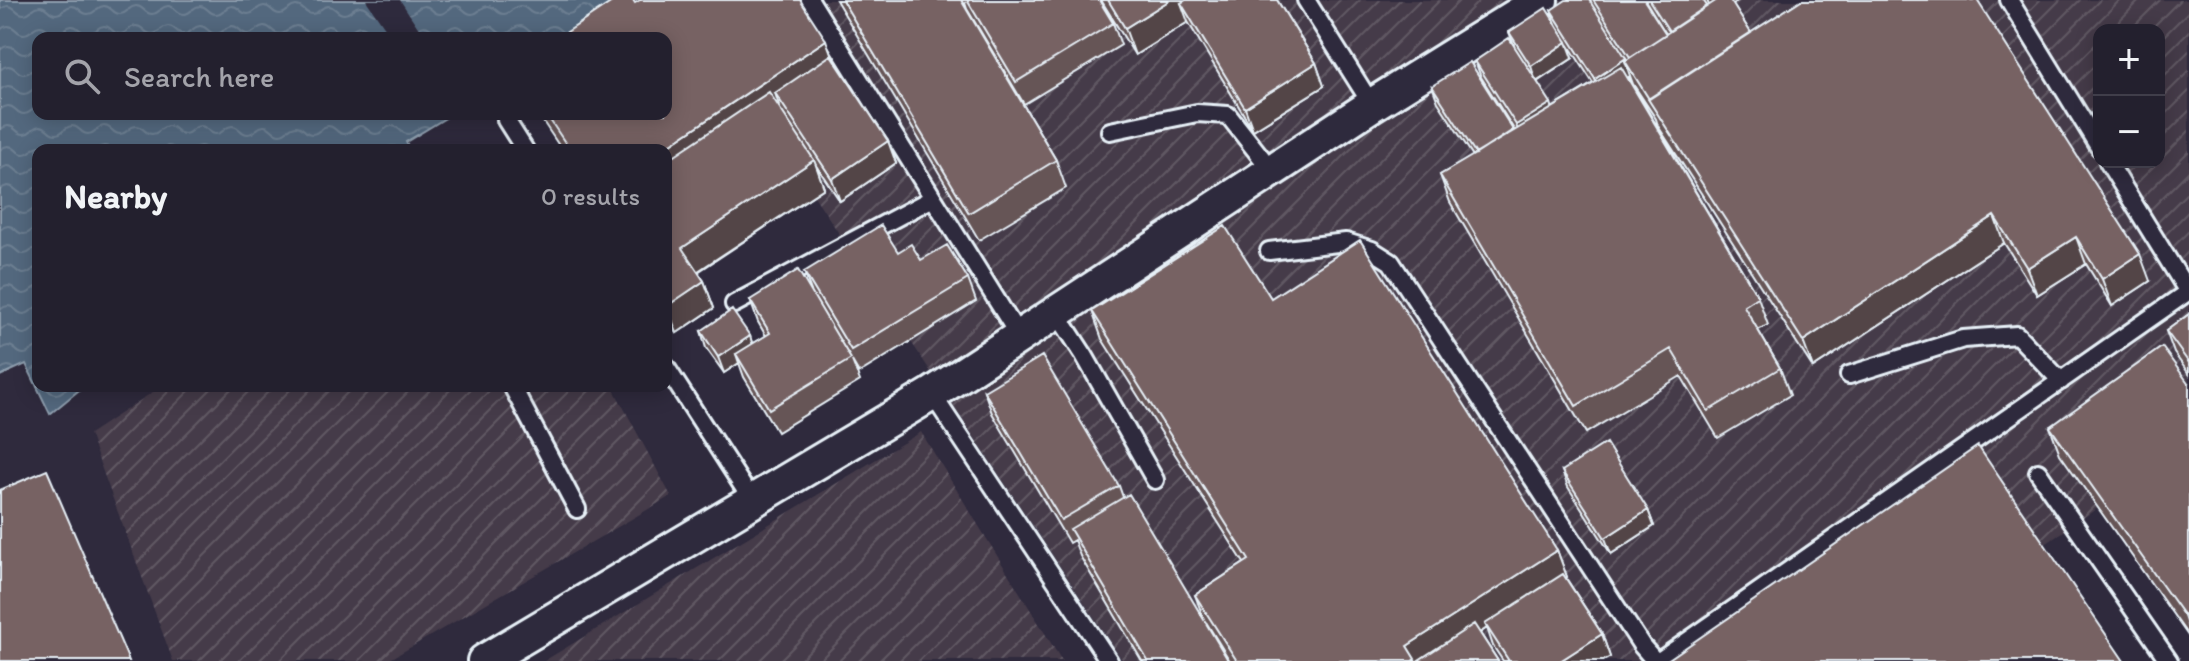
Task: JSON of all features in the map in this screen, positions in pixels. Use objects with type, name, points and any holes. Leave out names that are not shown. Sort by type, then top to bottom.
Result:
[{"type":"street","points":[[484,661],[932,394],[1372,105],[1541,0]]},
{"type":"lane","points":[[810,0],[1019,336]]},
{"type":"lane","points":[[1306,0],[1372,105]]},
{"type":"lane","points":[[2009,0],[2093,137]]},
{"type":"lane","points":[[1110,131],[1197,113],[1228,115],[1272,171]]},
{"type":"lane","points":[[506,120],[521,144]]},
{"type":"lane","points":[[1269,251],[1346,242],[1372,250],[1391,262],[1633,632],[1657,661],[2189,292],[2112,168]]},
{"type":"lane","points":[[734,304],[933,198]]},
{"type":"lane","points":[[1056,312],[1155,480]]},
{"type":"lane","points":[[1849,375],[1963,339],[2017,335],[2061,381]]},
{"type":"lane","points":[[672,376],[753,502]]},
{"type":"lane","points":[[515,392],[577,509]]},
{"type":"lane","points":[[932,394],[1109,661]]},
{"type":"lane","points":[[2038,472],[2169,661]]},
{"type":"shaded area","points":[[684,0],[2189,0],[2189,445],[1876,661],[1123,661]]},
{"type":"shaded area","points":[[153,392],[615,392],[671,496],[387,661],[173,661],[89,434]]},
{"type":"shaded area","points":[[921,432],[1062,661],[544,661]]},
{"type":"water","points":[[0,0],[632,0],[582,32],[32,32],[32,120],[442,120],[407,144],[32,144],[32,376],[26,364],[0,376]]},
{"type":"water","points":[[39,392],[77,392],[50,414]]},
{"type":"pier","points":[[366,0],[400,0],[421,32],[388,32]]},
{"type":"building","points":[[615,0],[633,0],[635,3],[640,0],[800,0],[826,40],[671,144],[566,144],[550,120],[672,120],[672,32],[567,32]]},
{"type":"building","points":[[842,0],[961,0],[1056,160],[969,213]]},
{"type":"building","points":[[967,0],[1099,0],[1113,23],[1016,82]]},
{"type":"building","points":[[1108,0],[1170,0],[1125,28]]},
{"type":"building","points":[[1186,0],[1277,0],[1316,63],[1245,108],[1181,3]]},
{"type":"building","points":[[1566,0],[1589,0],[1626,58],[1595,79],[1551,10]]},
{"type":"building","points":[[1593,0],[1644,0],[1666,34],[1630,57]]},
{"type":"building","points":[[1649,0],[1703,0],[1707,6],[1669,31]]},
{"type":"building","points":[[1717,0],[1730,0],[1751,33],[1649,99],[1625,61]]},
{"type":"building","points":[[1801,0],[1977,0],[2140,254],[2102,279],[2076,237],[2027,268],[1994,216],[1803,341],[1648,99]]},
{"type":"building","points":[[1546,8],[1567,42],[1531,66],[1509,32]]},
{"type":"building","points":[[1509,38],[1551,103],[1516,125],[1475,61]]},
{"type":"building","points":[[831,55],[888,141],[832,179],[775,93]]},
{"type":"building","points":[[1470,62],[1513,130],[1476,154],[1432,86]]},
{"type":"building","points":[[1621,67],[1758,297],[1744,306],[1780,368],[1708,411],[1671,349],[1576,406],[1440,175]]},
{"type":"building","points":[[769,92],[814,160],[682,248],[704,281],[672,303],[672,157]]},
{"type":"building","points":[[881,225],[898,252],[911,244],[921,260],[947,245],[968,279],[851,350],[804,272]]},
{"type":"building","points":[[1225,226],[1271,298],[1360,240],[1557,550],[1407,646],[1415,659],[1412,661],[1237,661],[1195,595],[1249,560],[1092,311]]},
{"type":"building","points":[[798,270],[851,359],[769,409],[736,354],[770,333],[750,300]]},
{"type":"building","points":[[732,310],[750,336],[718,357],[701,331]]},
{"type":"building","points":[[2189,314],[2189,363],[2166,331]]},
{"type":"building","points":[[2162,347],[2189,384],[2189,612],[2184,616],[2050,427]]},
{"type":"building","points":[[1042,356],[1119,486],[1061,520],[984,391]]},
{"type":"building","points":[[1606,443],[1648,510],[1605,538],[1562,471]]},
{"type":"building","points":[[1978,446],[2124,661],[1666,661]]},
{"type":"building","points":[[47,470],[129,661],[0,661],[0,490]]},
{"type":"building","points":[[1129,494],[1227,661],[1148,661],[1070,529]]},
{"type":"building","points":[[1563,574],[1602,634],[1560,661],[1509,661],[1485,624]]},
{"type":"building","points":[[1474,624],[1498,661],[1419,660]]}]
